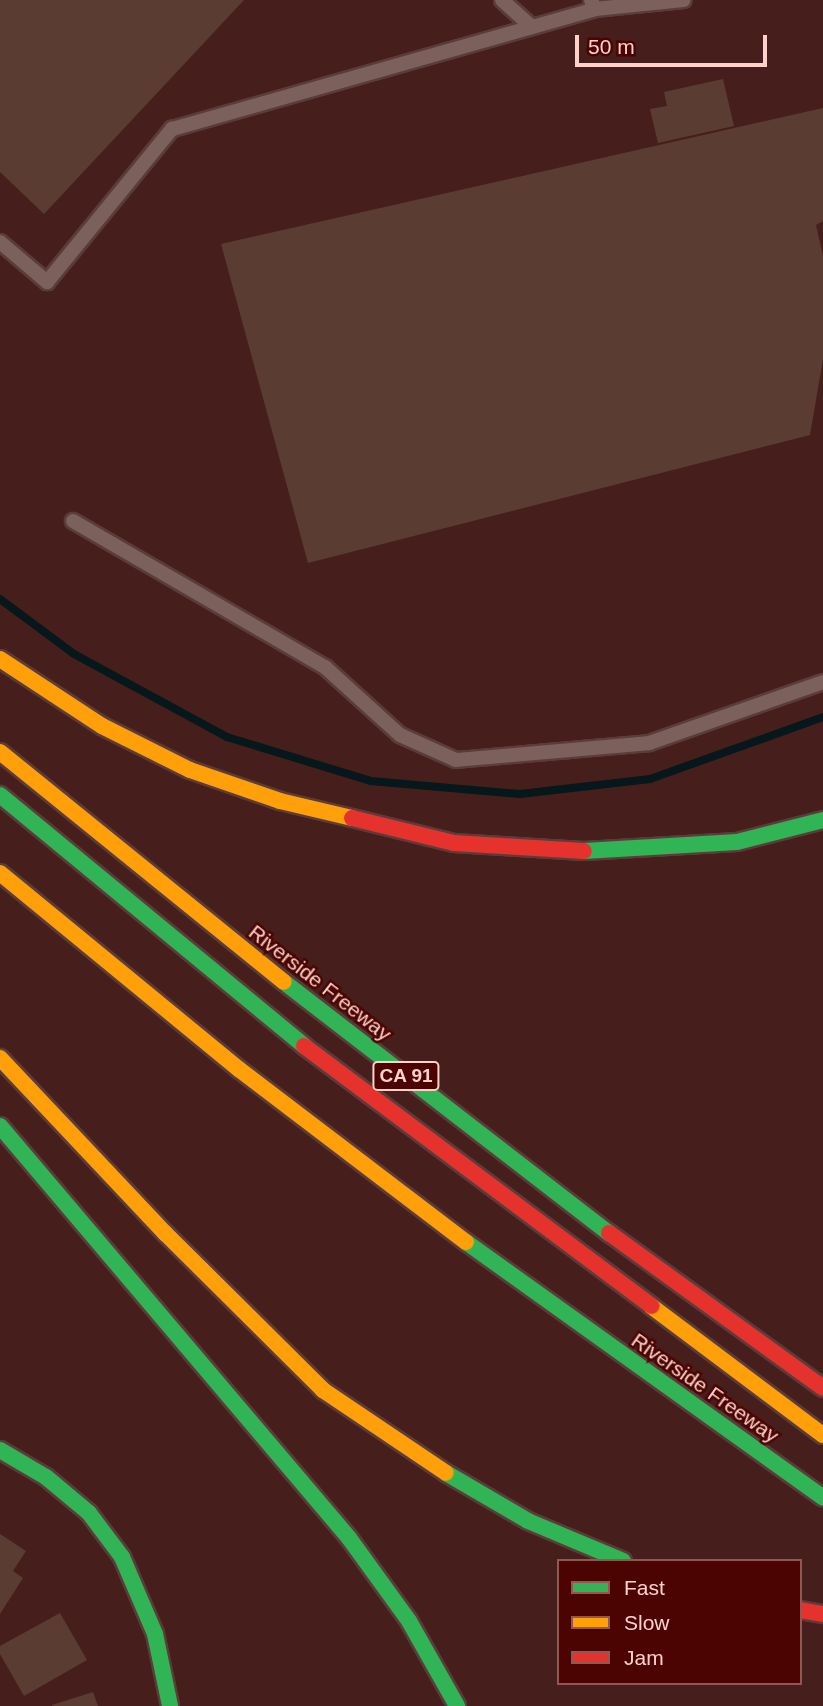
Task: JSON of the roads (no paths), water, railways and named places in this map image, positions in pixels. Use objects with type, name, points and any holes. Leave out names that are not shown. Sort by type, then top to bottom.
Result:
[{"type":"main road","points":[[0,659],[102,726],[190,770],[280,801],[454,843],[540,851],[641,851],[737,842],[823,820]]},
{"type":"main road","name":"Riverside Freeway","points":[[0,752],[262,965],[605,1230],[823,1388]]},
{"type":"main road","points":[[0,795],[254,1009],[823,1435]]},
{"type":"main road","name":"Riverside Freeway","points":[[0,873],[283,1103],[556,1308],[823,1498]]},
{"type":"main road","points":[[0,1058],[165,1233],[323,1390],[415,1456],[527,1521],[618,1559]]},
{"type":"main road","points":[[0,1126],[349,1538],[409,1620],[457,1706]]},
{"type":"main road","points":[[0,1450],[46,1477],[89,1514],[122,1557],[155,1634],[170,1706]]},
{"type":"main road","points":[[802,1610],[823,1614]]},
{"type":"lane","points":[[502,0],[530,25]]},
{"type":"lane","points":[[0,242],[47,282],[172,129],[593,5],[684,0]]},
{"type":"lane","points":[[73,521],[325,667],[400,735],[456,760],[649,743],[823,682]]},
{"type":"waterway","points":[[0,599],[74,654],[227,737],[371,781],[520,794],[650,779],[823,717]]}]
